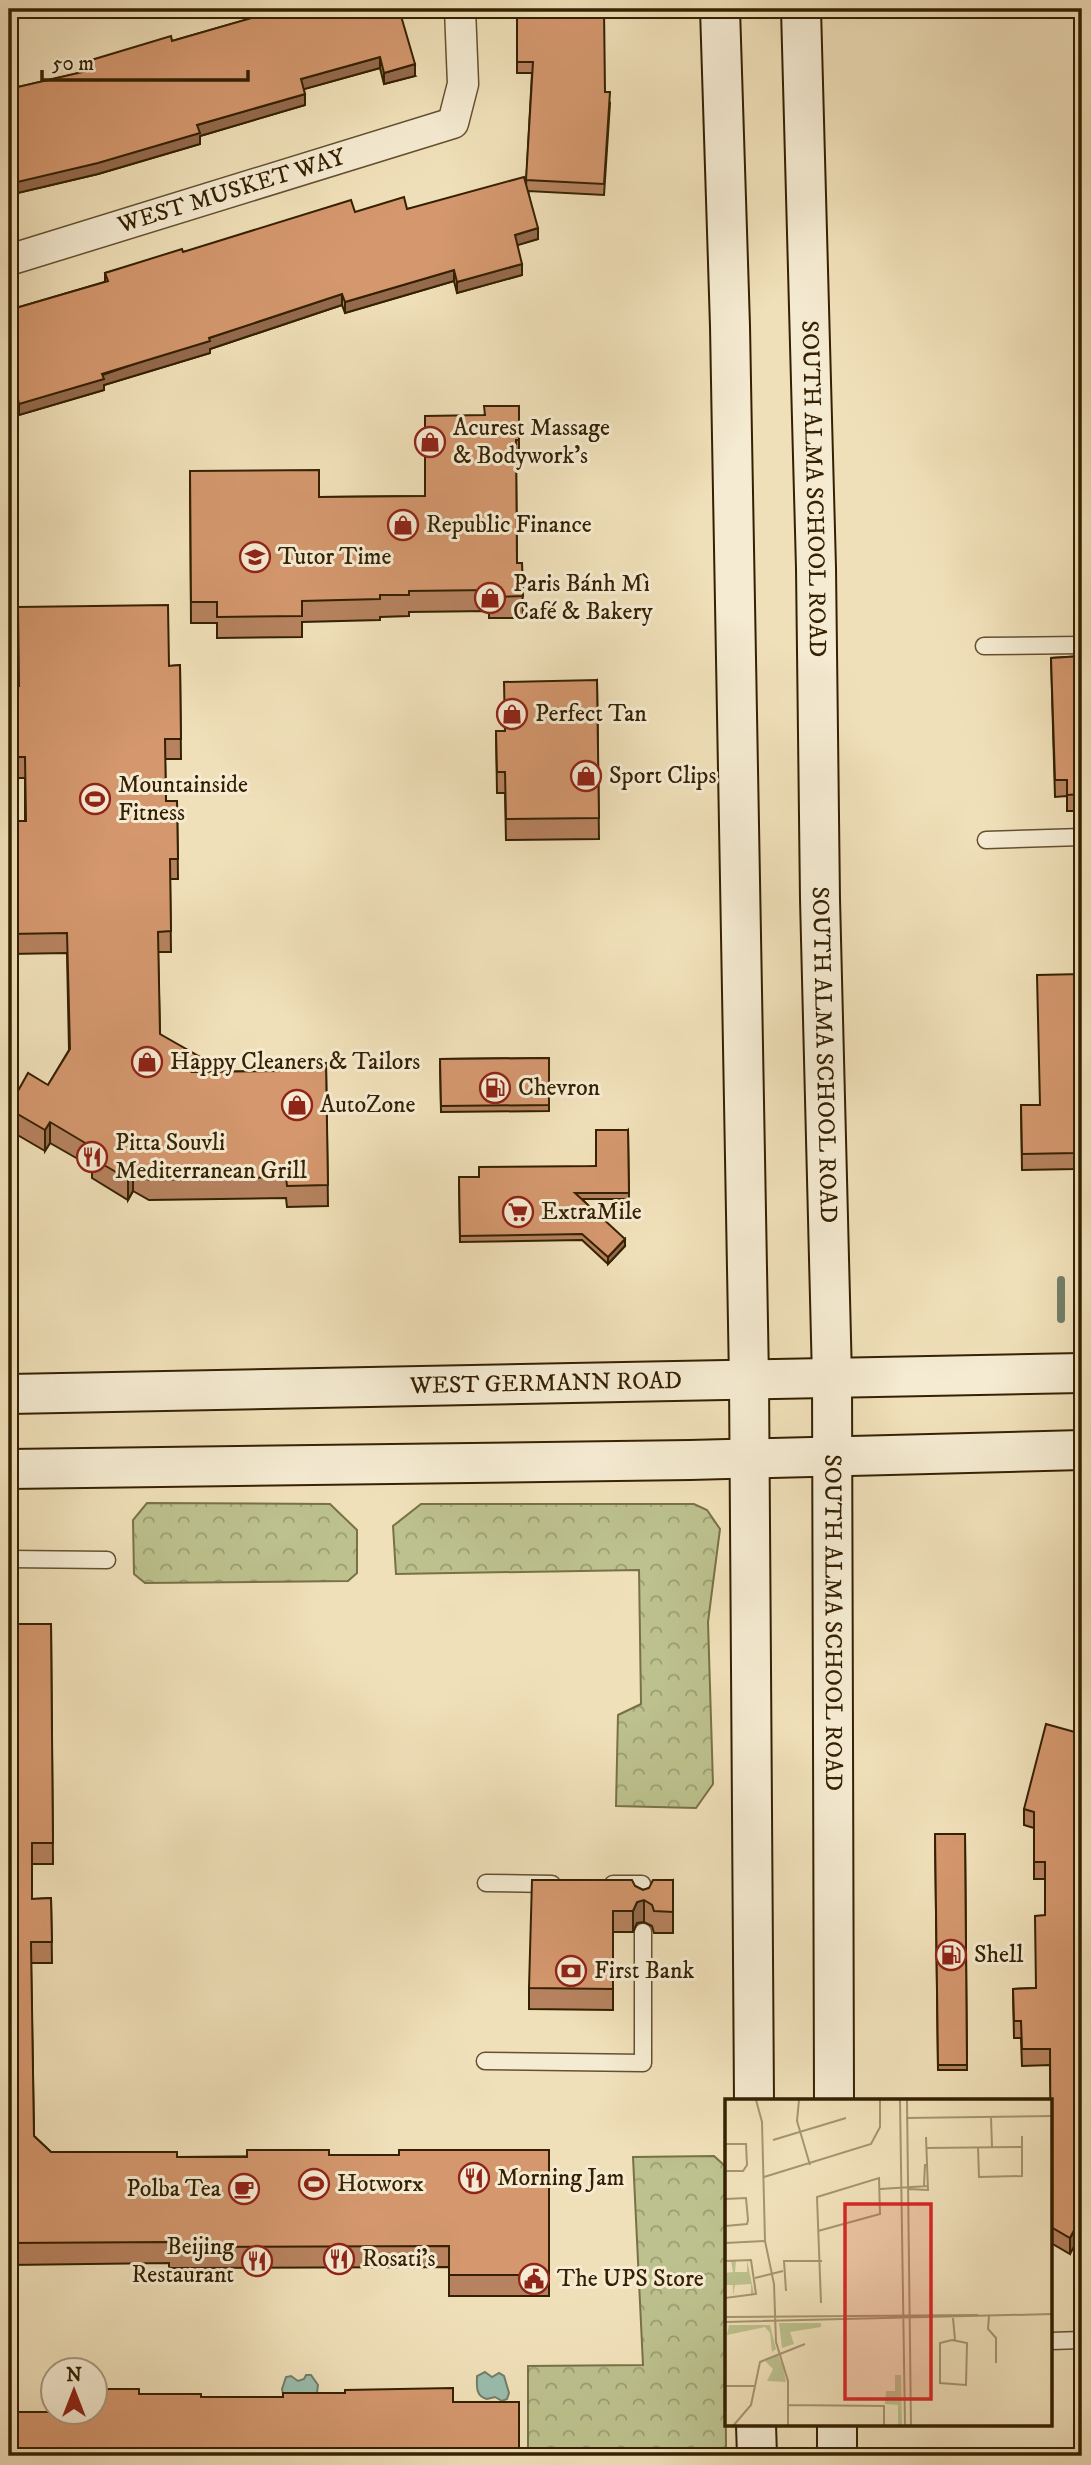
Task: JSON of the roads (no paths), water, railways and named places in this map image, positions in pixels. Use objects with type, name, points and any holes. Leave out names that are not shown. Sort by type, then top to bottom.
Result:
[{"type":"main road","points":[[720,9],[730,326],[749,1379],[754,2099]]},
{"type":"main road","name":"SOUTH ALMA SCHOOL ROAD","points":[[801,9],[822,568],[820,898],[832,1378],[834,2099]]},
{"type":"main road","name":"WEST GERMANN ROAD","points":[[9,1394],[1082,1373]]},
{"type":"main road","points":[[9,1469],[750,1458],[1082,1450]]},
{"type":"main road","points":[[756,2426],[757,2456]]},
{"type":"main road","points":[[836,2426],[837,2456]]},
{"type":"street","name":"WEST MUSKET WAY","points":[[9,260],[453,123],[463,84],[460,9]]},
{"type":"lane","points":[[984,646],[1082,645]]},
{"type":"lane","points":[[986,840],[1082,837]]},
{"type":"lane","points":[[9,1559],[107,1560]]},
{"type":"lane","points":[[486,1883],[564,1884]]},
{"type":"lane","points":[[603,1884],[642,1884],[643,1901]]},
{"type":"lane","points":[[485,2061],[643,2063],[643,1932]]},
{"type":"lane","points":[[1052,2341],[1082,2340]]},
{"type":"waterway","points":[[1061,1280],[1061,1319]]},
{"type":"place","name":"Acurest Massage & Bodywork's","points":[[430,442]]},
{"type":"place","name":"Republic Finance","points":[[403,525]]},
{"type":"place","name":"Tutor Time","points":[[255,557]]},
{"type":"place","name":"Paris Bánh Mì Café & Bakery","points":[[490,598]]},
{"type":"place","name":"Perfect Tan","points":[[512,714]]},
{"type":"place","name":"Sport Clips","points":[[586,776]]},
{"type":"place","name":"Mountainside Fitness","points":[[95,799]]},
{"type":"place","name":"Happy Cleaners & Tailors","points":[[147,1062]]},
{"type":"place","name":"Chevron","points":[[495,1088]]},
{"type":"place","name":"AutoZone","points":[[297,1105]]},
{"type":"place","name":"Pitta Souvli Mediterranean Grill","points":[[92,1157]]},
{"type":"place","name":"ExtraMile","points":[[518,1212]]},
{"type":"place","name":"Shell","points":[[951,1955]]},
{"type":"place","name":"First Bank","points":[[571,1971]]},
{"type":"place","name":"Morning Jam","points":[[474,2178]]},
{"type":"place","name":"Hotworx","points":[[314,2184]]},
{"type":"place","name":"Polba Tea","points":[[244,2189]]},
{"type":"place","name":"Rosati's","points":[[339,2259]]},
{"type":"place","name":"Beijing Restaurant","points":[[257,2261]]},
{"type":"place","name":"The UPS Store","points":[[534,2279]]}]
